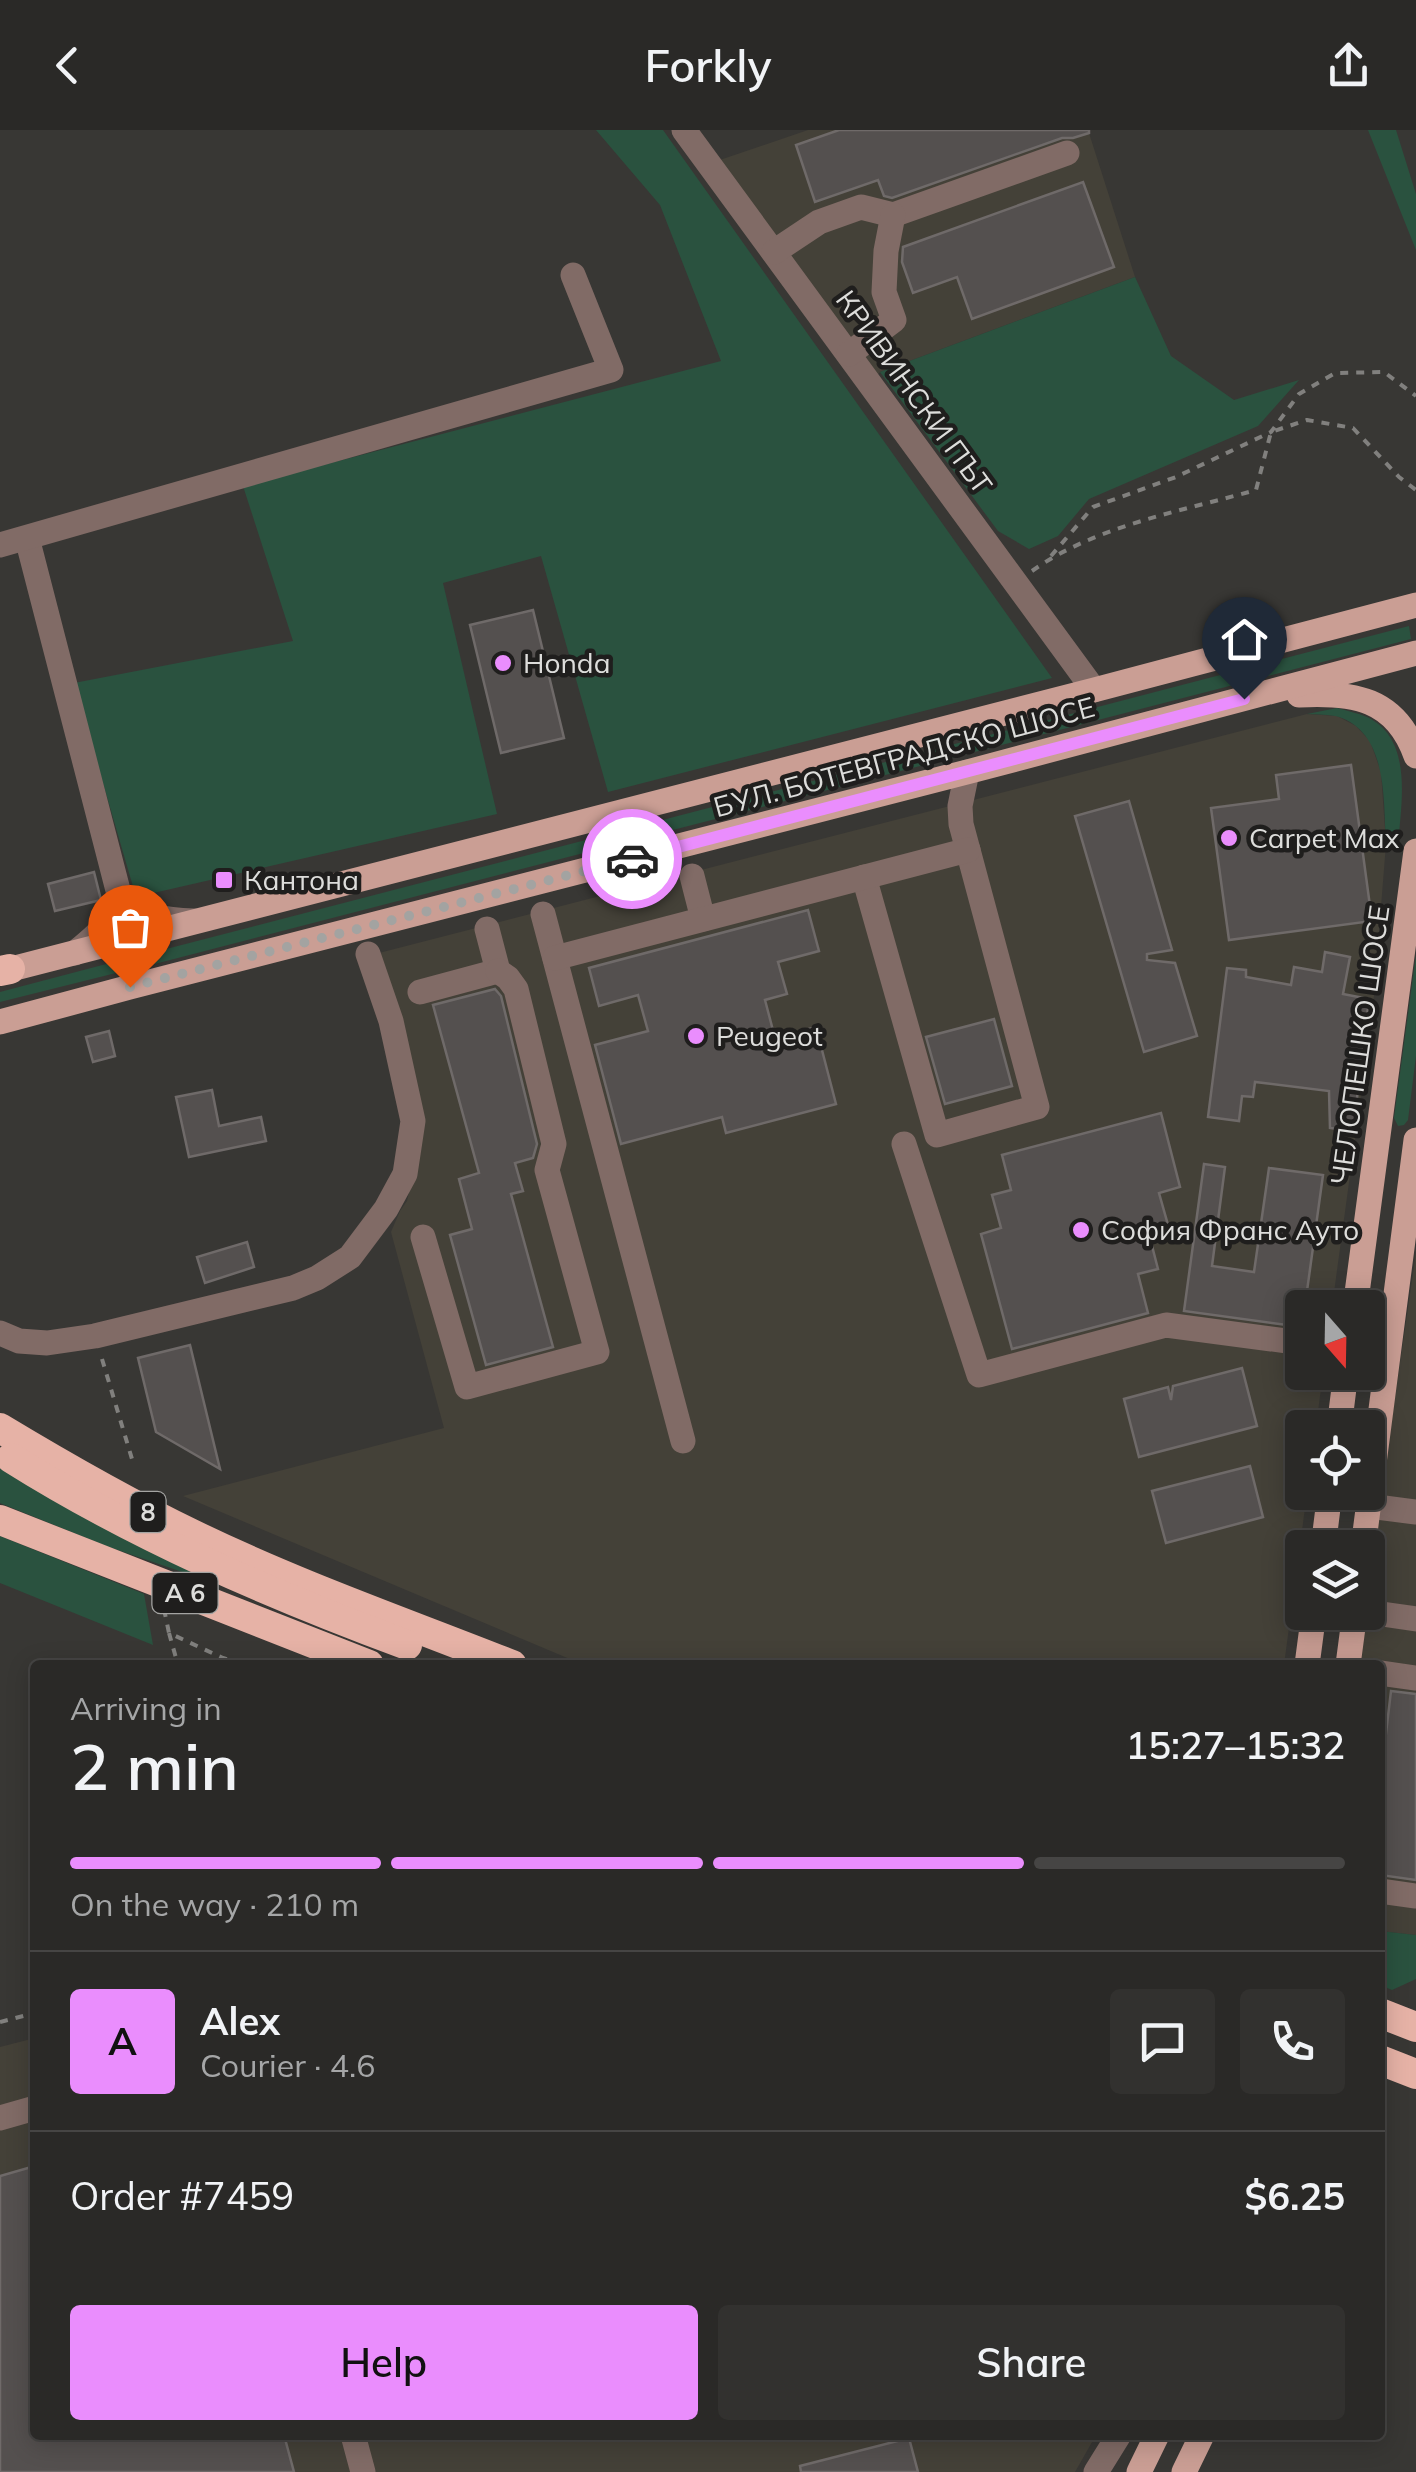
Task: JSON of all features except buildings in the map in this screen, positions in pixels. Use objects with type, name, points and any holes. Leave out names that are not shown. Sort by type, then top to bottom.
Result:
[{"type":"highway","name":"8","points":[[0,1428],[197,1536],[499,1660]]},
{"type":"highway","name":"A 6","points":[[0,1451],[118,1520],[192,1556],[330,1617],[448,1660]]},
{"type":"highway","name":"A 6","points":[[0,1520],[356,1660]]},
{"type":"highway","points":[[1385,2016],[1416,2028]]},
{"type":"highway","points":[[1385,2062],[1416,2074]]},
{"type":"main road","name":"БУЛ. БОТЕВГРАДСКО ШОСЕ","points":[[3,971],[1416,605]]},
{"type":"main road","name":"БУЛ. БОТЕВГРАДСКО ШОСЕ","points":[[0,1022],[1416,653]]},
{"type":"main road","points":[[1244,699],[1322,694],[1367,700],[1400,724],[1416,756]]},
{"type":"main road","name":"ЧЕЛОПЕШКО ШОСЕ","points":[[1357,1290],[1415,861]]},
{"type":"main road","points":[[1381,1410],[1416,1140]]},
{"type":"main road","points":[[1309,1660],[1312,1630]]},
{"type":"main road","points":[[1349,1660],[1353,1630]]},
{"type":"main road","points":[[1139,2472],[1155,2440]]},
{"type":"main road","points":[[1184,2472],[1200,2440]]},
{"type":"street","name":"КРИВИНСКИ ПЪТ","points":[[684,130],[1094,690]]},
{"type":"street","points":[[774,252],[819,222],[861,207],[893,214],[1067,153]]},
{"type":"street","points":[[849,354],[894,320],[884,292],[893,214]]},
{"type":"street","points":[[0,544],[611,370],[573,275]]},
{"type":"street","points":[[27,538],[120,898],[115,913],[100,932],[74,953]]},
{"type":"street","points":[[864,878],[937,1135],[1038,1106],[961,824],[960,806],[967,772]]},
{"type":"street","points":[[554,958],[968,850]]},
{"type":"street","points":[[692,876],[703,919]]},
{"type":"street","points":[[120,898],[134,910],[164,920],[197,922]]},
{"type":"street","points":[[543,914],[683,1441]]},
{"type":"street","points":[[424,1238],[466,1387],[597,1352],[547,1170],[554,1144],[516,990],[498,971],[487,929]]},
{"type":"street","points":[[0,1333],[19,1341],[47,1343],[94,1336],[296,1287],[350,1258],[386,1209],[405,1174],[413,1121],[391,1021],[368,954]]},
{"type":"street","points":[[420,992],[498,971]]},
{"type":"street","points":[[904,1144],[979,1375],[1166,1325],[1285,1341]]},
{"type":"street","points":[[1385,1508],[1416,1512]]},
{"type":"street","points":[[1385,1614],[1416,1618]]},
{"type":"street","points":[[1385,1674],[1416,1678]]},
{"type":"street","points":[[1385,1892],[1416,1896]]},
{"type":"street","points":[[0,2118],[30,2109]]},
{"type":"street","points":[[354,2440],[363,2472]]},
{"type":"street","points":[[1096,2472],[1116,2440]]},
{"type":"path","points":[[1016,582],[1047,560],[1103,534],[1256,490],[1272,432],[1299,394],[1335,373],[1384,372],[1416,396]]},
{"type":"path","points":[[1047,560],[1093,507],[1176,477],[1307,420],[1354,428],[1416,490]]},
{"type":"path","points":[[94,1336],[132,1459]]},
{"type":"path","points":[[163,1604],[177,1660]]},
{"type":"path","points":[[170,1633],[229,1660]]},
{"type":"path","points":[[0,2022],[30,2014]]},
{"type":"shaded area","points":[[808,130],[1088,130],[1135,277],[880,372],[871,384],[708,164]]},
{"type":"shaded area","points":[[1307,714],[1337,716],[1356,726],[1370,741],[1381,772],[1386,844],[1373,1007],[1334,1290],[1285,1290],[1285,1390],[1321,1390],[1318,1410],[1285,1410],[1285,1510],[1305,1510],[1302,1530],[1285,1530],[1285,1630],[1289,1630],[1285,1660],[572,1660],[183,1496],[444,1428],[391,1232],[407,1201],[418,1151],[379,953]]},
{"type":"shaded area","points":[[1416,1253],[1416,1935],[1385,1932],[1385,1660],[1362,1660],[1365,1630],[1385,1630],[1385,1530],[1376,1530],[1379,1510],[1385,1510],[1385,1466]]},
{"type":"shaded area","points":[[30,2039],[30,2440],[1093,2440],[1075,2472],[0,2472],[0,2047]]},
{"type":"green space","points":[[596,130],[663,130],[1052,678],[608,792],[541,556],[443,583],[497,814],[136,897],[74,683],[293,641],[243,486],[721,361],[660,205]]},
{"type":"green space","points":[[1368,130],[1396,130],[1416,194],[1416,250]]},
{"type":"green space","points":[[1135,277],[1171,356],[1234,400],[1299,380],[1258,426],[1089,499],[1058,536],[1029,549],[998,531],[880,372]]},
{"type":"green space","points":[[1409,626],[1411,639],[147,966],[143,955]]},
{"type":"green space","points":[[1337,708],[1367,717],[1382,727],[1392,741],[1401,774],[1398,845],[1386,844],[1380,771],[1367,738],[1339,717],[1307,714]]},
{"type":"green space","points":[[1416,955],[1416,1056],[1408,1120],[1398,1126],[1394,1118]]},
{"type":"green space","points":[[129,958],[132,969],[0,1002],[0,992]]},
{"type":"green space","points":[[0,1468],[200,1578],[106,1546],[0,1503]]},
{"type":"green space","points":[[0,1536],[144,1594],[153,1645],[0,1583]]},
{"type":"green space","points":[[1385,1932],[1416,1935],[1416,1979],[1392,1990],[1385,1987]]},
{"type":"way so far","points":[[130,987],[632,859]]},
{"type":"place","name":"Honda","points":[[503,663]]},
{"type":"place","name":"Carpet Max","points":[[1229,838]]},
{"type":"place","name":"Кантона","points":[[224,880]]},
{"type":"place","name":"Peugeot","points":[[696,1036]]},
{"type":"place","name":"София Франс Ауто","points":[[1081,1230]]},
{"type":"route","points":[[632,859],[1244,699]]}]
